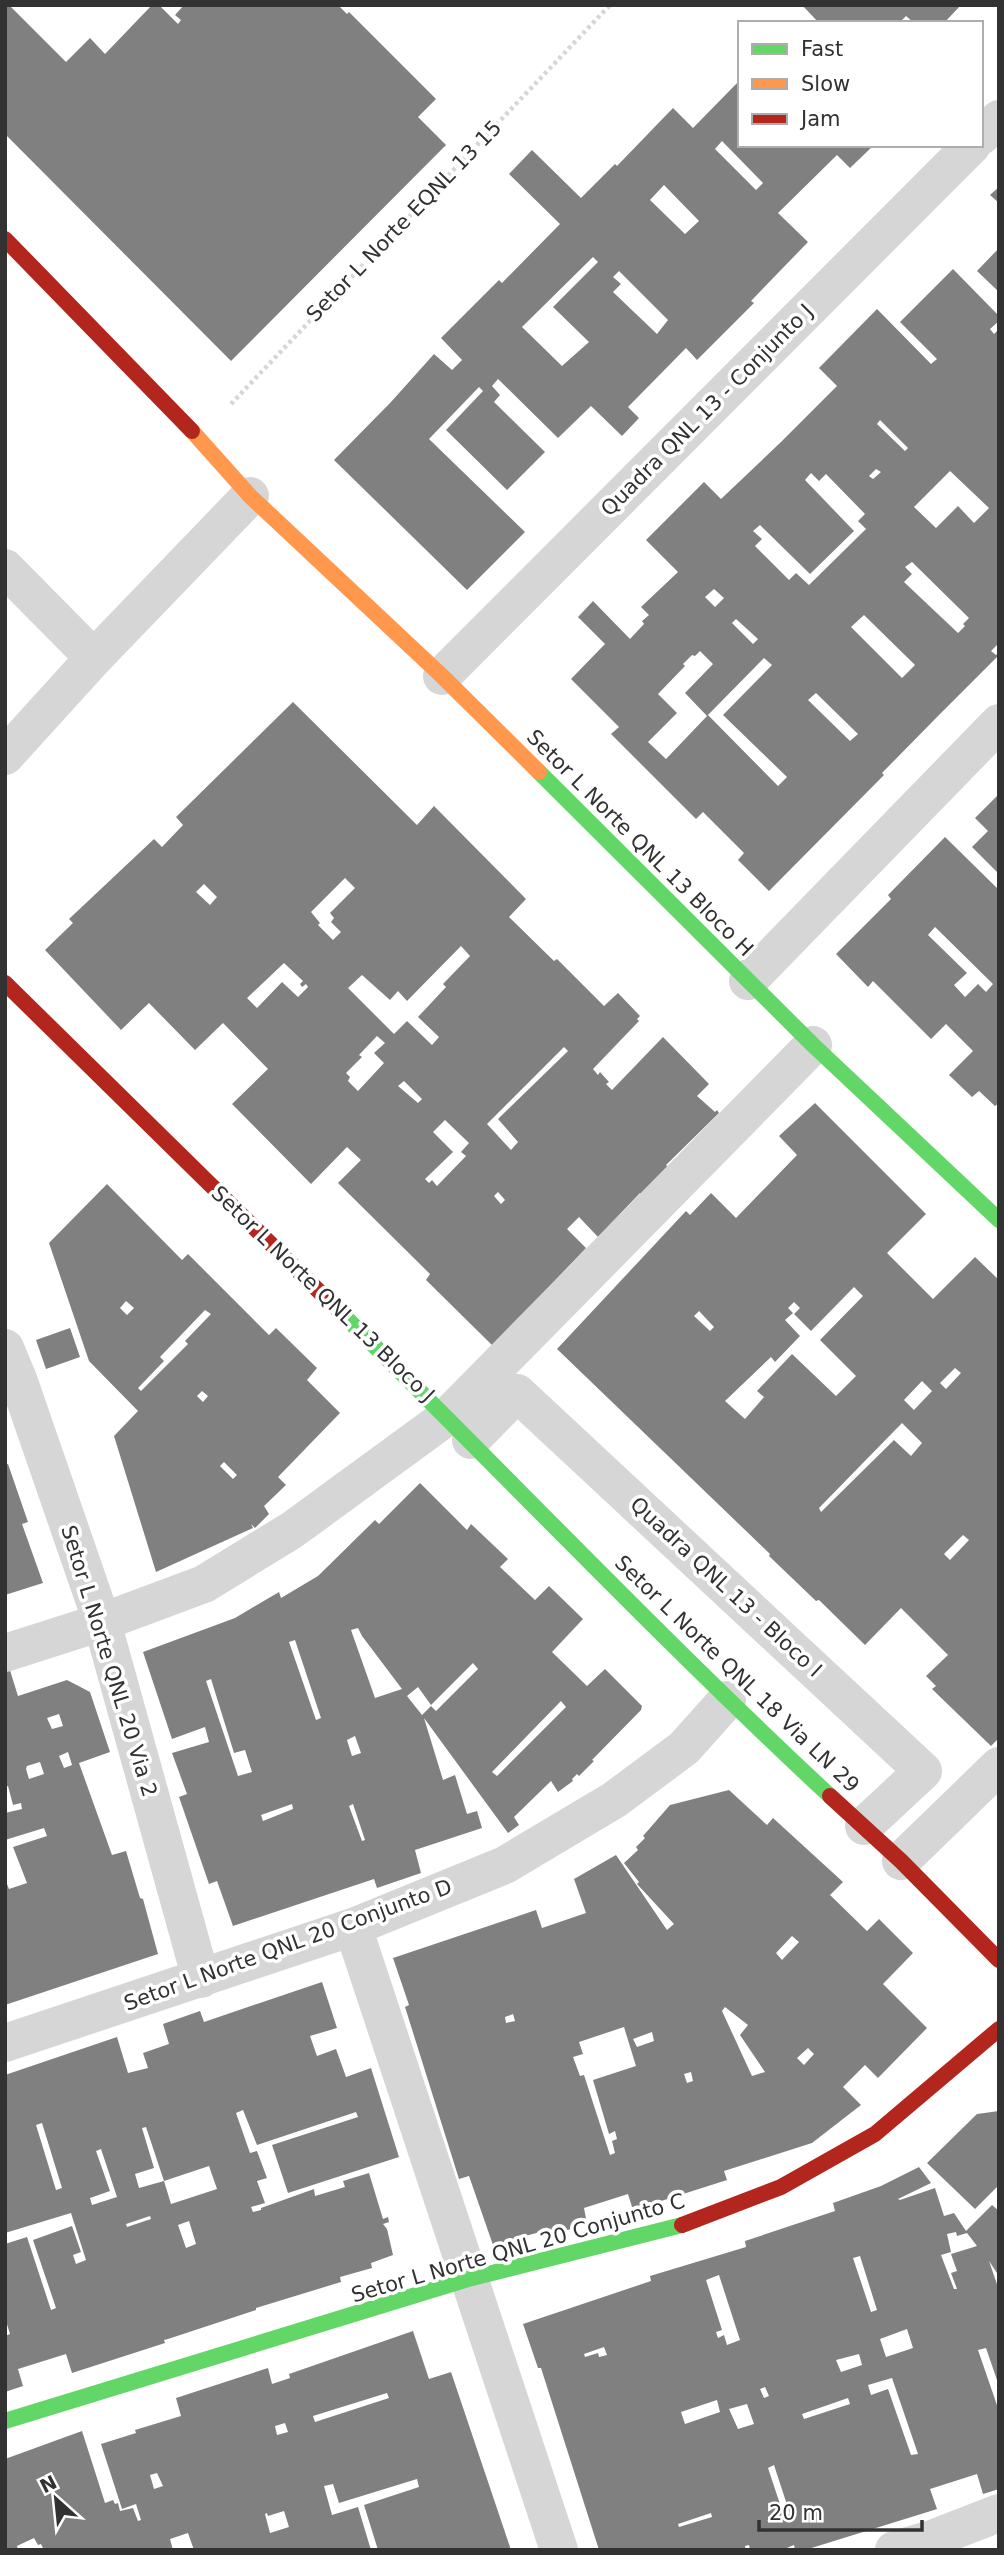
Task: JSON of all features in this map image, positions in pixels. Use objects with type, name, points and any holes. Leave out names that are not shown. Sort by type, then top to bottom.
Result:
[{"type":"street","points":[[983,134],[999,119]]},
{"type":"street","name":"Quadra QNL 13 - Conjunto J","points":[[442,676],[970,147]]},
{"type":"street","points":[[5,239],[199,438],[250,496],[94,658],[5,756]]},
{"type":"street","name":"Setor L Norte QNL 13 Bloco H","points":[[250,496],[442,676],[813,1045],[999,1220]]},
{"type":"street","points":[[5,568],[94,658]]},
{"type":"street","points":[[748,981],[999,723]]},
{"type":"street","name":"Setor L Norte QNL 13 Bloco J","points":[[5,983],[459,1428],[813,1045]]},
{"type":"street","name":"Setor L Norte QNL 20 Via 2","points":[[5,1348],[102,1622],[201,1979]]},
{"type":"street","name":"Quadra QNL 13 - Bloco I","points":[[459,1428],[517,1393],[923,1771],[864,1826]]},
{"type":"street","points":[[5,1653],[102,1622],[204,1584],[459,1428]]},
{"type":"street","name":"Setor L Norte QNL 18 Via LN 29","points":[[459,1428],[727,1700],[901,1861],[999,1960]]},
{"type":"street","name":"Setor L Norte QNL 20 Conjunto D","points":[[5,2043],[353,1927],[505,1865],[614,1800],[684,1748],[727,1700]]},
{"type":"street","points":[[901,1861],[999,1766]]},
{"type":"street","points":[[353,1927],[559,2550]]},
{"type":"street","name":"Setor L Norte QNL 20 Conjunto C","points":[[5,2421],[468,2280],[686,2224],[780,2187],[875,2134],[999,2029]]},
{"type":"street","points":[[894,2550],[932,2539],[999,2513]]},
{"type":"path","name":"Setor L Norte EQNL 13 15","points":[[199,438],[610,5]]},
{"type":"building","points":[[5,5],[9,5],[66,62],[90,38],[105,54],[152,5],[159,5],[178,24],[181,20],[175,15],[184,5],[338,5],[347,14],[349,12],[436,99],[418,117],[446,145],[231,361],[5,134]]},
{"type":"building","points":[[802,5],[961,5],[946,21],[912,21],[906,16],[901,21],[817,21]]},
{"type":"building","points":[[738,82],[738,147],[872,147],[850,168],[837,155],[778,213],[808,242],[751,301],[754,303],[697,360],[686,348],[628,407],[639,418],[622,436],[591,406],[558,438],[498,379],[492,386],[500,395],[494,402],[545,452],[507,490],[446,430],[483,391],[479,387],[429,439],[525,532],[467,590],[334,460],[434,354],[452,370],[462,360],[441,338],[499,280],[502,283],[560,224],[509,174],[532,150],[581,198],[615,164],[617,166],[673,108],[693,128]],"holes":[[[722,141],[763,183],[756,190],[715,149]],[[664,185],[699,221],[685,234],[650,200]],[[593,257],[598,262],[553,307],[589,342],[562,366],[522,327]],[[619,271],[668,320],[657,334],[613,292],[621,284],[613,277]]]},
{"type":"building","points":[[999,187],[999,203],[990,195]]},
{"type":"building","points":[[999,248],[999,292],[977,271]]},
{"type":"building","points":[[953,269],[999,316],[999,321],[990,329],[994,334],[999,329],[999,643],[991,651],[996,655],[999,652],[999,659],[997,657],[940,714],[882,773],[884,775],[769,891],[738,860],[744,853],[703,812],[696,819],[611,734],[619,727],[571,679],[605,644],[578,617],[593,601],[630,639],[649,615],[641,607],[678,572],[646,540],[704,482],[721,499],[837,386],[819,368],[877,309],[931,364],[937,359],[900,322]],"holes":[[[880,420],[908,448],[905,451],[877,424]],[[876,469],[881,472],[873,479],[869,476]],[[950,471],[989,508],[974,523],[958,506],[936,528],[914,507]],[[811,473],[819,481],[826,474],[865,514],[858,521],[866,529],[809,585],[796,573],[789,580],[755,546],[762,539],[753,531],[760,525],[810,574],[854,531],[805,480]],[[912,562],[969,618],[963,624],[965,626],[958,633],[904,582],[912,574],[905,567]],[[714,589],[724,598],[715,607],[705,597]],[[864,615],[915,665],[902,678],[851,627]],[[736,619],[758,639],[753,644],[732,623]],[[700,651],[713,664],[685,693],[707,716],[764,658],[772,665],[723,715],[787,777],[778,786],[708,715],[666,759],[648,742],[677,713],[658,694],[685,666],[683,664]],[[816,693],[858,734],[850,741],[808,700]]]},
{"type":"building","points":[[293,702],[417,825],[434,806],[526,899],[509,917],[554,961],[557,959],[604,1006],[618,993],[640,1016],[637,1019],[639,1021],[593,1069],[598,1075],[600,1072],[612,1090],[663,1037],[709,1084],[697,1096],[719,1113],[666,1165],[668,1167],[643,1196],[640,1193],[598,1237],[579,1217],[567,1229],[586,1248],[493,1346],[426,1280],[430,1274],[338,1183],[361,1160],[347,1147],[311,1184],[232,1104],[268,1069],[223,1023],[195,1050],[149,1003],[121,1030],[45,950],[73,923],[69,919],[154,839],[162,847],[183,825],[176,817]],"holes":[[[345,878],[355,888],[330,913],[334,918],[331,922],[341,932],[333,940],[318,925],[320,923],[311,912]],[[204,884],[217,897],[210,905],[196,892]],[[461,946],[470,956],[443,984],[446,987],[418,1017],[439,1037],[432,1045],[407,1021],[394,1034],[348,988],[362,975],[390,1000],[398,991],[407,1001]],[[284,963],[303,981],[300,984],[302,987],[306,984],[308,987],[298,997],[282,982],[257,1008],[247,998]],[[377,1036],[385,1043],[374,1053],[384,1063],[358,1091],[348,1081],[350,1077],[346,1073],[362,1057],[359,1055]],[[564,1047],[568,1051],[498,1119],[518,1142],[511,1150],[487,1124]],[[404,1081],[422,1099],[418,1103],[398,1086]],[[445,1120],[469,1143],[461,1152],[466,1156],[437,1186],[432,1180],[429,1183],[425,1179],[453,1152],[433,1132]],[[498,1192],[505,1200],[501,1204],[494,1196]]]},
{"type":"building","points":[[999,794],[999,874],[972,847],[988,831],[975,818]]},
{"type":"building","points":[[945,837],[999,890],[999,1103],[995,1106],[979,1091],[972,1097],[949,1075],[973,1051],[946,1024],[931,1039],[873,981],[868,987],[836,954],[891,899],[888,895]],"holes":[[[935,927],[993,984],[986,992],[978,984],[965,997],[954,985],[967,973],[928,935]]]},
{"type":"building","points":[[815,1103],[926,1214],[887,1253],[933,1299],[975,1257],[999,1280],[999,1738],[991,1746],[932,1689],[936,1686],[926,1676],[948,1655],[901,1608],[865,1645],[769,1556],[770,1554],[557,1349],[686,1211],[690,1215],[711,1193],[736,1218],[797,1155],[779,1136]],"holes":[[[854,1287],[863,1296],[820,1340],[856,1376],[836,1396],[792,1354],[757,1391],[764,1397],[745,1419],[725,1401],[771,1357],[775,1362],[800,1336],[785,1320],[793,1313],[788,1308],[794,1302],[800,1308],[794,1314],[811,1331]],[[699,1311],[714,1327],[710,1331],[694,1316]],[[955,1368],[961,1373],[946,1389],[940,1383]],[[922,1381],[932,1391],[914,1410],[904,1400]],[[902,1423],[922,1443],[911,1456],[894,1440],[821,1512],[819,1508]],[[963,1535],[969,1540],[950,1560],[944,1554]]]},
{"type":"building","points":[[107,1184],[182,1260],[188,1254],[269,1335],[276,1328],[317,1368],[307,1380],[340,1413],[278,1477],[286,1485],[264,1506],[269,1514],[255,1528],[251,1524],[253,1528],[156,1572],[114,1436],[138,1411],[89,1361],[49,1243]],"holes":[[[126,1301],[134,1308],[127,1315],[120,1308]],[[205,1310],[211,1314],[185,1341],[188,1344],[141,1391],[138,1388],[164,1361],[160,1357]],[[202,1391],[208,1396],[203,1402],[197,1396]],[[224,1462],[237,1475],[233,1479],[220,1466]]]},
{"type":"building","points":[[70,1328],[80,1357],[46,1369],[36,1340]]},
{"type":"building","points":[[8,1464],[28,1522],[22,1524],[43,1583],[5,1595],[5,1465]]},
{"type":"building","points":[[420,1483],[467,1530],[471,1524],[508,1559],[500,1567],[535,1600],[549,1586],[583,1619],[552,1652],[587,1686],[605,1669],[642,1706],[641,1710],[579,1776],[577,1774],[572,1779],[573,1781],[558,1792],[551,1781],[514,1817],[519,1825],[508,1833],[424,1718],[443,1780],[455,1775],[467,1814],[477,1811],[482,1828],[415,1850],[421,1873],[377,1888],[374,1879],[233,1926],[217,1881],[209,1884],[179,1797],[187,1794],[172,1753],[209,1742],[205,1727],[172,1739],[143,1652],[235,1618],[279,1592],[281,1598],[318,1576],[375,1520],[379,1524]],"holes":[[[358,1628],[402,1689],[375,1698],[351,1630]],[[295,1640],[321,1718],[316,1720],[289,1642]],[[473,1663],[478,1669],[436,1711],[431,1706],[422,1715],[407,1696],[418,1687],[431,1705]],[[211,1679],[234,1753],[245,1750],[252,1772],[238,1776],[206,1681]],[[561,1701],[566,1707],[497,1776],[492,1772]],[[355,1736],[361,1753],[352,1756],[347,1740]],[[292,1804],[293,1809],[263,1821],[261,1815]],[[353,1804],[365,1840],[362,1841],[349,1806]]]},
{"type":"building","points":[[5,1664],[8,1664],[18,1696],[67,1680],[90,1692],[110,1752],[79,1763],[112,1855],[126,1851],[158,1954],[5,2005],[5,1879],[9,1889],[27,1883],[13,1847],[47,1836],[44,1828],[5,1840],[5,1813],[22,1809],[21,1803],[13,1805],[8,1786],[5,1787]],"holes":[[[59,1714],[63,1726],[52,1729],[47,1718]],[[68,1752],[72,1765],[64,1768],[59,1756]],[[40,1762],[44,1774],[29,1779],[27,1766]]]},
{"type":"building","points":[[729,1790],[767,1825],[773,1818],[843,1882],[830,1895],[867,1931],[879,1919],[913,1953],[883,1984],[927,2028],[878,2078],[865,2065],[843,2087],[861,2105],[812,2143],[724,2171],[727,2180],[633,2210],[628,2194],[584,2208],[587,2224],[542,2238],[540,2232],[493,2245],[469,2176],[459,2179],[405,2007],[409,2005],[393,1958],[536,1910],[542,1928],[586,1913],[574,1879],[616,1855],[667,1930],[674,1924],[637,1884],[639,1882],[624,1863],[638,1850],[636,1847],[645,1838],[643,1836],[670,1805]],"holes":[[[792,1936],[799,1942],[782,1960],[776,1953]],[[725,2007],[748,2025],[740,2035],[765,2072],[752,2076],[722,2011]],[[513,2014],[515,2021],[506,2023],[505,2017]],[[624,2027],[636,2066],[593,2080],[609,2134],[615,2131],[617,2139],[612,2141],[615,2153],[610,2155],[584,2075],[580,2076],[573,2057],[583,2054],[579,2042]],[[652,2032],[654,2041],[637,2047],[633,2039]],[[808,2048],[814,2054],[804,2065],[797,2058]],[[691,2072],[693,2081],[687,2083],[684,2074]]]},
{"type":"building","points":[[322,1982],[337,2028],[310,2036],[317,2056],[336,2049],[346,2077],[371,2068],[399,2157],[288,2193],[272,2145],[358,2117],[356,2112],[257,2145],[243,2110],[236,2113],[250,2153],[257,2151],[267,2178],[257,2181],[265,2203],[251,2207],[253,2212],[261,2210],[314,2189],[315,2196],[345,2187],[343,2181],[369,2173],[383,2219],[388,2217],[389,2222],[383,2224],[387,2229],[393,2255],[371,2263],[372,2268],[340,2277],[341,2282],[256,2308],[164,2340],[165,2343],[72,2373],[66,2354],[18,2369],[23,2386],[5,2392],[5,2336],[10,2334],[5,2318],[5,2244],[27,2237],[51,2310],[56,2308],[33,2240],[72,2226],[81,2252],[73,2255],[76,2264],[86,2260],[71,2213],[5,2233],[5,2075],[117,2037],[128,2073],[148,2068],[143,2053],[169,2044],[163,2024],[200,2011],[204,2022]],"holes":[[[42,2123],[62,2188],[56,2190],[36,2125]],[[146,2127],[164,2181],[139,2188],[135,2174],[154,2168],[142,2128]],[[101,2149],[117,2197],[92,2205],[90,2198],[110,2191],[96,2151]],[[209,2166],[217,2189],[171,2204],[164,2181]],[[150,2216],[151,2219],[127,2227],[126,2224]],[[189,2221],[196,2244],[186,2248],[178,2225]]]},
{"type":"building","points":[[999,2111],[999,2185],[975,2209],[927,2163],[977,2114]]},
{"type":"building","points":[[919,2167],[931,2183],[898,2199],[935,2188],[944,2216],[954,2213],[966,2231],[992,2205],[999,2211],[999,2276],[989,2261],[999,2290],[999,2386],[986,2348],[978,2350],[999,2411],[999,2489],[983,2494],[977,2474],[930,2489],[937,2509],[805,2550],[795,2550],[794,2545],[782,2550],[750,2550],[749,2545],[745,2546],[746,2550],[599,2550],[541,2368],[538,2368],[523,2324],[651,2281],[650,2276],[746,2247],[745,2241],[835,2211],[833,2203],[881,2186]],"holes":[[[956,2232],[957,2236],[967,2233],[977,2246],[951,2254],[957,2271],[951,2273],[957,2289],[954,2289],[941,2255],[951,2252],[947,2234]],[[860,2256],[877,2310],[871,2312],[853,2258]],[[719,2275],[740,2340],[727,2345],[724,2335],[718,2338],[716,2332],[722,2330],[706,2280]],[[907,2329],[913,2348],[886,2357],[880,2339]],[[604,2347],[607,2355],[599,2357],[598,2353],[585,2357],[584,2354]],[[859,2354],[862,2365],[841,2372],[836,2360]],[[892,2378],[918,2454],[911,2455],[888,2389],[871,2395],[868,2385]],[[765,2387],[769,2396],[764,2398],[760,2389]],[[848,2398],[850,2404],[804,2419],[802,2414]],[[717,2400],[720,2412],[685,2424],[681,2412]],[[747,2404],[754,2424],[738,2429],[729,2409]],[[774,2465],[790,2514],[784,2516],[768,2468]],[[711,2513],[712,2517],[679,2527],[678,2524]]]},
{"type":"building","points":[[413,2331],[429,2379],[451,2372],[511,2550],[378,2550],[364,2505],[419,2487],[417,2479],[339,2503],[333,2484],[324,2486],[332,2515],[358,2507],[371,2550],[194,2550],[188,2533],[170,2539],[173,2550],[44,2550],[34,2538],[17,2546],[18,2550],[5,2550],[5,2459],[82,2431],[105,2503],[113,2500],[115,2504],[118,2503],[120,2511],[133,2508],[138,2521],[141,2520],[136,2504],[122,2509],[101,2444],[181,2416],[176,2398],[268,2368],[272,2384],[290,2378],[289,2374]],"holes":[[[387,2393],[389,2398],[315,2422],[313,2416]],[[285,2423],[288,2432],[277,2435],[275,2426]],[[157,2473],[163,2486],[154,2489],[150,2475]],[[284,2511],[289,2527],[270,2533],[265,2514],[268,2516]]]},
{"type":"traffic: fast","points":[[539,772],[813,1045],[999,1220]]},
{"type":"traffic: fast","points":[[336,1308],[642,1615],[830,1796]]},
{"type":"traffic: fast","points":[[5,2421],[468,2279],[682,2225]]},
{"type":"traffic: slow","points":[[192,431],[250,496],[442,676],[539,772]]},
{"type":"traffic: jam","points":[[5,239],[192,431]]},
{"type":"traffic: jam","points":[[5,983],[336,1308]]},
{"type":"traffic: jam","points":[[830,1796],[901,1861],[999,1960]]},
{"type":"traffic: jam","points":[[682,2225],[781,2187],[875,2134],[999,2029]]}]
